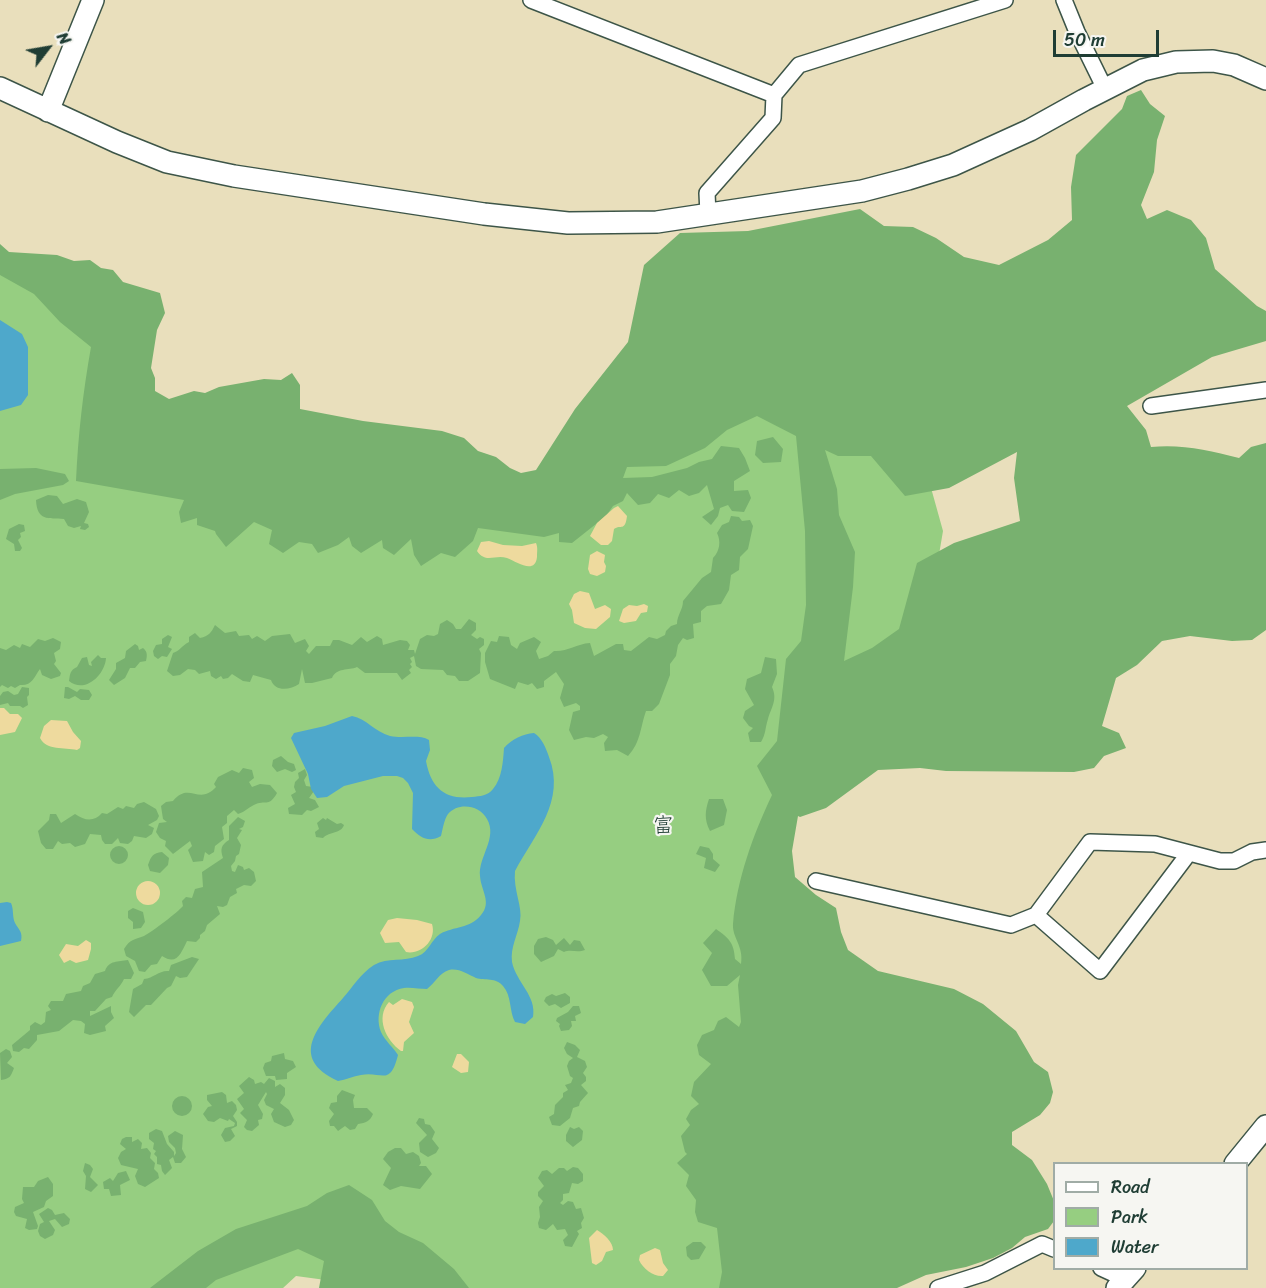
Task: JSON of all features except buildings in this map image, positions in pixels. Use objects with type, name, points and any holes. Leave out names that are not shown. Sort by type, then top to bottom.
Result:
[{"type":"street","points":[[48,111],[93,0]]},
{"type":"street","points":[[531,0],[774,95]]},
{"type":"street","points":[[708,214],[707,193],[773,118],[774,95],[799,65],[1005,0]]},
{"type":"street","points":[[1064,0],[1077,32],[1106,89]]},
{"type":"street","points":[[0,88],[117,142],[167,162],[245,178],[484,214],[568,223],[657,222],[862,191],[953,165],[1030,130],[1143,70],[1176,62],[1213,61],[1234,65],[1266,79]]},
{"type":"street","points":[[1151,406],[1266,390]]},
{"type":"street","points":[[816,881],[1011,925],[1036,915],[1090,842],[1155,844],[1220,861],[1234,861],[1252,852],[1266,850]]},
{"type":"street","points":[[1036,915],[1100,971],[1189,853]]},
{"type":"street","points":[[1237,1162],[1266,1126]]},
{"type":"street","points":[[938,1288],[985,1273],[1042,1244],[1053,1249]]},
{"type":"street","points":[[1104,1270],[1126,1278]]},
{"type":"green space","points":[[1141,90],[1150,104],[1165,116],[1157,140],[1154,172],[1141,205],[1147,219],[1167,210],[1191,220],[1206,238],[1215,269],[1257,306],[1266,311],[1266,341],[1212,357],[1127,406],[1146,430],[1151,447],[1195,448],[1239,458],[1251,447],[1266,443],[1266,630],[1252,640],[1232,641],[1190,636],[1162,641],[1137,665],[1116,678],[1102,726],[1119,733],[1126,748],[1104,756],[1094,768],[1074,772],[946,771],[920,768],[878,770],[826,808],[798,816],[792,851],[795,877],[836,908],[848,950],[878,971],[954,989],[983,1004],[1016,1031],[1034,1062],[1048,1072],[1053,1092],[1050,1103],[1040,1115],[1012,1132],[1012,1145],[1032,1160],[1047,1184],[1053,1199],[1053,1222],[1048,1229],[1025,1237],[1012,1248],[993,1258],[966,1267],[926,1275],[897,1288],[719,1288],[722,1272],[717,1228],[698,1222],[695,1212],[696,1200],[686,1186],[689,1175],[677,1163],[687,1154],[681,1136],[690,1125],[686,1119],[691,1110],[699,1104],[691,1096],[694,1082],[711,1064],[699,1055],[697,1045],[702,1035],[714,1030],[718,1021],[726,1017],[739,1027],[741,1022],[738,985],[740,975],[727,986],[711,986],[702,970],[712,953],[703,943],[716,929],[730,941],[735,959],[741,964],[741,952],[733,929],[738,890],[758,826],[772,795],[757,766],[777,741],[786,659],[801,641],[806,605],[805,531],[796,436],[757,416],[727,430],[705,448],[666,466],[627,467],[623,478],[652,477],[712,459],[721,446],[739,448],[750,471],[734,481],[734,491],[748,490],[751,498],[744,512],[732,511],[728,505],[720,508],[718,516],[711,525],[702,517],[714,509],[707,485],[699,493],[689,496],[679,490],[669,498],[658,494],[650,503],[638,505],[627,493],[623,501],[613,506],[606,516],[572,543],[559,542],[559,533],[544,537],[478,528],[473,541],[455,557],[441,553],[421,566],[414,555],[411,539],[394,555],[383,548],[382,540],[361,553],[352,546],[349,537],[338,545],[318,553],[312,544],[299,542],[283,553],[269,544],[272,530],[254,522],[226,547],[215,531],[197,525],[197,518],[181,523],[179,512],[184,500],[76,481],[81,414],[91,347],[60,322],[34,294],[0,275],[0,244],[9,252],[57,255],[74,261],[90,260],[101,268],[113,270],[123,282],[160,293],[165,313],[157,330],[151,368],[155,378],[155,391],[169,399],[194,391],[205,393],[219,387],[264,379],[281,380],[292,373],[300,385],[300,409],[363,421],[442,431],[464,438],[478,451],[496,457],[521,473],[536,470],[575,409],[628,342],[644,265],[680,233],[748,231],[860,209],[884,226],[913,227],[936,238],[964,257],[999,265],[1048,240],[1072,220],[1071,187],[1076,155],[1122,109],[1127,96]],"holes":[[[825,450],[838,456],[871,456],[905,496],[949,488],[1017,452],[1014,478],[1020,521],[954,543],[917,563],[899,629],[872,648],[844,661],[855,552],[839,515],[837,489]]]},
{"type":"green space","points":[[0,263],[133,304],[132,436],[547,507],[691,294],[906,398],[943,531],[911,720],[797,757],[729,1288],[385,1288],[296,1276],[283,1288],[0,1288]]},
{"type":"green space","points":[[773,437],[783,449],[781,462],[763,463],[755,455],[757,441]]},
{"type":"green space","points":[[36,468],[65,474],[69,481],[63,485],[15,494],[0,500],[0,469]]},
{"type":"green space","points":[[48,495],[57,496],[63,504],[77,499],[86,502],[89,512],[84,523],[89,527],[85,530],[80,529],[81,526],[74,528],[68,526],[64,519],[41,515],[36,500]]},
{"type":"green space","points":[[731,516],[739,517],[742,521],[750,520],[753,526],[748,549],[740,557],[739,570],[731,575],[729,590],[721,604],[707,606],[701,611],[701,622],[693,624],[694,638],[687,640],[683,638],[678,645],[659,704],[652,711],[646,711],[638,740],[628,756],[617,750],[605,751],[604,743],[608,737],[603,734],[594,738],[574,740],[569,730],[573,712],[580,710],[580,706],[576,703],[564,707],[560,698],[564,684],[556,672],[544,681],[544,687],[537,689],[532,683],[528,685],[518,682],[515,689],[490,679],[485,653],[491,641],[497,642],[499,636],[509,637],[511,645],[517,649],[520,643],[534,637],[541,642],[536,651],[539,659],[554,651],[590,643],[594,656],[616,644],[623,644],[624,650],[631,651],[649,637],[657,639],[665,635],[671,626],[677,624],[683,601],[702,578],[711,572],[713,558],[719,546],[717,533],[722,525],[729,522]]},
{"type":"green space","points":[[19,524],[24,525],[25,531],[20,533],[21,537],[18,540],[22,548],[20,551],[15,551],[14,544],[6,539],[9,529]]},
{"type":"green space","points":[[469,619],[476,623],[476,630],[471,635],[477,639],[480,637],[484,639],[484,645],[479,649],[481,653],[480,673],[468,681],[459,681],[455,676],[447,675],[443,670],[421,669],[416,666],[414,656],[410,658],[411,673],[402,680],[397,673],[365,673],[357,667],[337,672],[332,678],[305,683],[302,669],[299,684],[287,689],[276,687],[271,680],[253,675],[250,682],[243,681],[232,674],[228,678],[223,679],[221,676],[216,679],[211,676],[210,671],[199,674],[195,670],[188,669],[180,675],[173,676],[167,671],[173,653],[189,642],[189,637],[195,633],[200,638],[206,636],[215,625],[225,633],[236,631],[239,636],[249,635],[252,639],[257,636],[265,641],[272,636],[290,634],[295,643],[305,639],[309,646],[306,651],[309,654],[316,646],[330,646],[333,640],[352,645],[361,637],[367,642],[377,636],[382,639],[383,645],[400,640],[407,641],[410,645],[408,650],[414,650],[415,654],[420,639],[427,635],[438,634],[440,624],[447,620],[456,629],[461,629]]},
{"type":"green space","points":[[168,635],[172,637],[168,647],[172,649],[167,657],[162,656],[158,659],[154,656],[153,651],[156,645],[162,644],[162,639]]},
{"type":"green space","points":[[53,638],[61,642],[60,649],[54,653],[56,661],[54,664],[61,673],[60,676],[51,679],[42,675],[40,669],[27,684],[15,688],[2,685],[0,687],[0,648],[6,650],[14,645],[20,648],[22,644],[30,647],[38,639],[45,641]]},
{"type":"green space","points":[[135,644],[139,650],[143,648],[146,651],[146,661],[140,662],[135,668],[130,668],[125,678],[114,685],[109,680],[116,669],[116,663],[125,658],[126,651]]},
{"type":"green space","points":[[98,655],[106,658],[105,664],[93,681],[81,685],[69,681],[71,672],[82,658],[87,657],[89,665],[92,666],[91,662]]},
{"type":"green space","points":[[765,657],[776,659],[777,674],[772,687],[774,700],[761,742],[750,742],[748,733],[753,728],[743,718],[745,711],[754,705],[745,689],[747,679],[761,673]]},
{"type":"green space","points":[[22,687],[29,688],[28,705],[23,708],[10,706],[8,703],[0,705],[0,696],[3,692],[18,694]]},
{"type":"green space","points":[[65,687],[77,692],[80,689],[89,690],[92,695],[89,700],[81,700],[75,696],[69,699],[64,698]]},
{"type":"green space","points":[[281,756],[294,764],[296,770],[292,772],[285,769],[277,772],[272,766],[273,760]]},
{"type":"green space","points":[[243,768],[252,770],[254,778],[249,782],[252,787],[260,784],[270,785],[277,793],[270,802],[256,804],[238,814],[234,810],[227,816],[227,823],[222,827],[224,839],[215,846],[214,852],[209,855],[205,852],[203,861],[193,862],[188,850],[192,846],[190,841],[173,854],[165,846],[166,841],[156,832],[159,823],[167,822],[163,819],[161,806],[184,793],[199,795],[210,792],[216,787],[214,784],[218,777],[232,770],[239,773]]},
{"type":"green space","points":[[305,769],[306,786],[313,787],[314,791],[309,798],[315,800],[319,807],[311,811],[307,810],[302,815],[289,814],[288,808],[295,804],[291,795],[296,792],[294,787],[299,778],[298,773]]},
{"type":"green space","points":[[709,799],[723,799],[727,810],[724,825],[710,831],[706,815]]},
{"type":"green space","points":[[144,802],[156,809],[159,816],[157,820],[148,825],[154,828],[152,834],[146,838],[134,836],[128,844],[120,843],[118,838],[112,844],[105,844],[101,835],[90,834],[85,844],[75,847],[70,843],[62,844],[58,841],[53,849],[46,849],[41,843],[38,831],[49,820],[50,814],[56,814],[61,823],[75,814],[82,818],[93,819],[118,807],[134,808],[137,804]]},
{"type":"green space","points":[[238,817],[245,821],[243,827],[239,829],[242,830],[237,838],[241,845],[239,854],[231,866],[232,871],[235,872],[238,865],[244,870],[249,868],[254,872],[256,881],[251,886],[244,885],[236,889],[237,893],[230,897],[227,905],[217,906],[220,914],[207,925],[196,942],[187,941],[178,957],[171,960],[162,956],[157,964],[151,965],[145,972],[139,971],[135,961],[126,956],[124,949],[130,942],[165,922],[183,906],[182,901],[186,897],[192,898],[195,889],[203,887],[202,872],[223,858],[222,848],[229,840],[229,826]]},
{"type":"green space","points":[[323,818],[337,824],[341,823],[344,825],[343,828],[323,838],[316,837],[315,832],[319,829],[317,823]]},
{"type":"green space","points":[[115,846],[123,846],[128,851],[126,862],[115,864],[110,859],[110,851]]},
{"type":"green space","points":[[700,846],[709,848],[713,859],[720,865],[715,872],[704,868],[706,858],[696,854]]},
{"type":"green space","points":[[162,852],[169,858],[168,865],[160,873],[150,871],[148,865],[151,857]]},
{"type":"green space","points":[[133,908],[143,912],[145,922],[141,928],[133,929],[133,922],[128,918],[128,911]]},
{"type":"green space","points":[[546,937],[553,940],[556,945],[564,938],[570,945],[574,940],[580,941],[585,950],[564,952],[558,949],[554,956],[541,962],[534,954],[534,946],[538,939]]},
{"type":"green space","points":[[192,957],[199,959],[187,977],[176,976],[171,986],[134,1017],[129,1012],[133,989],[142,984],[144,979],[169,971],[171,965]]},
{"type":"green space","points":[[128,960],[134,973],[131,979],[124,979],[112,997],[106,999],[95,1011],[90,1011],[90,1016],[111,1006],[114,1018],[105,1026],[106,1031],[90,1035],[84,1033],[85,1024],[73,1020],[59,1031],[37,1035],[37,1040],[29,1049],[13,1051],[12,1045],[30,1030],[30,1026],[35,1022],[41,1025],[45,1022],[46,1012],[51,1010],[48,1006],[51,1001],[63,1001],[66,994],[81,991],[83,986],[90,983],[95,974],[105,971],[111,963]]},
{"type":"green space","points":[[565,993],[570,997],[570,1003],[561,1008],[555,1004],[549,1006],[544,1001],[552,994],[556,996]]},
{"type":"green space","points":[[573,1006],[579,1006],[581,1013],[575,1016],[576,1021],[571,1021],[572,1026],[569,1030],[561,1031],[560,1024],[556,1021],[557,1018]]},
{"type":"green space","points":[[567,1042],[580,1050],[577,1057],[585,1061],[587,1067],[583,1073],[586,1081],[581,1085],[588,1093],[579,1106],[573,1108],[570,1118],[560,1126],[552,1125],[549,1117],[554,1114],[555,1105],[563,1097],[563,1093],[568,1090],[565,1085],[571,1083],[573,1078],[567,1066],[573,1058],[564,1048]]},
{"type":"green space","points":[[6,1049],[10,1051],[12,1057],[7,1063],[14,1068],[10,1077],[1,1080],[0,1053]]},
{"type":"green space","points":[[284,1053],[285,1059],[293,1061],[296,1067],[287,1073],[287,1079],[276,1080],[275,1076],[266,1076],[263,1068],[265,1063],[271,1061],[272,1056]]},
{"type":"green space","points":[[249,1077],[254,1080],[255,1084],[261,1082],[264,1084],[269,1078],[275,1081],[275,1087],[280,1084],[285,1088],[285,1095],[280,1103],[289,1110],[294,1120],[291,1125],[285,1127],[274,1122],[271,1114],[274,1109],[266,1105],[264,1100],[266,1092],[258,1105],[263,1114],[262,1119],[258,1120],[259,1125],[252,1131],[244,1127],[247,1120],[240,1113],[244,1109],[237,1099],[244,1093],[239,1086]]},
{"type":"green space","points":[[342,1090],[355,1095],[354,1108],[367,1108],[373,1114],[369,1120],[358,1124],[355,1129],[350,1130],[345,1126],[338,1131],[334,1126],[330,1126],[329,1121],[334,1114],[329,1108],[331,1103],[337,1102],[337,1096]]},
{"type":"green space","points":[[222,1092],[226,1095],[227,1103],[232,1101],[237,1110],[233,1116],[237,1126],[231,1129],[235,1136],[225,1142],[221,1135],[225,1128],[234,1126],[235,1123],[229,1119],[228,1121],[220,1118],[214,1122],[208,1121],[203,1114],[208,1107],[212,1106],[207,1100],[207,1095]]},
{"type":"green space","points":[[182,1096],[189,1099],[192,1106],[189,1113],[182,1116],[175,1113],[172,1106],[175,1099]]},
{"type":"green space","points":[[419,1118],[424,1119],[425,1124],[430,1125],[435,1132],[432,1139],[439,1148],[436,1153],[428,1157],[420,1152],[419,1143],[427,1135],[416,1123]]},
{"type":"green space","points":[[570,1127],[574,1129],[579,1127],[583,1131],[582,1140],[573,1147],[566,1141]]},
{"type":"green space","points":[[156,1129],[162,1131],[174,1156],[175,1148],[169,1142],[168,1136],[175,1131],[183,1135],[182,1149],[186,1157],[181,1163],[175,1163],[173,1157],[169,1160],[172,1168],[165,1175],[161,1165],[157,1164],[157,1157],[154,1154],[156,1151],[153,1149],[154,1143],[149,1139],[149,1133]]},
{"type":"green space","points":[[126,1137],[132,1137],[132,1142],[138,1139],[142,1143],[141,1149],[147,1148],[151,1153],[150,1158],[155,1163],[154,1169],[159,1178],[145,1187],[138,1184],[135,1176],[138,1169],[121,1165],[118,1158],[126,1149],[120,1144]]},
{"type":"green space","points":[[395,1148],[401,1148],[406,1154],[413,1152],[419,1156],[421,1163],[419,1166],[426,1166],[432,1174],[420,1189],[401,1186],[390,1190],[383,1185],[391,1168],[383,1159]]},
{"type":"green space","points":[[85,1163],[93,1169],[90,1177],[98,1185],[91,1192],[85,1189],[86,1176],[83,1171]]},
{"type":"green space","points":[[573,1167],[578,1168],[583,1174],[583,1181],[578,1184],[572,1183],[569,1193],[563,1194],[563,1200],[560,1203],[563,1205],[568,1201],[573,1202],[576,1209],[581,1208],[584,1218],[581,1223],[582,1228],[577,1231],[579,1234],[572,1247],[565,1246],[563,1240],[568,1235],[565,1229],[557,1230],[553,1224],[546,1230],[539,1228],[539,1207],[543,1201],[538,1196],[538,1192],[544,1186],[538,1178],[542,1171],[547,1170],[552,1174],[559,1168],[567,1171]]},
{"type":"green space","points":[[126,1171],[130,1180],[120,1185],[121,1195],[111,1196],[109,1189],[104,1189],[103,1182],[110,1178],[113,1181],[118,1173]]},
{"type":"green space","points":[[48,1177],[53,1184],[53,1196],[46,1201],[44,1207],[33,1212],[38,1226],[37,1229],[29,1230],[25,1228],[27,1219],[16,1216],[15,1207],[24,1203],[23,1187],[34,1187],[38,1181]]},
{"type":"green space","points":[[349,1185],[372,1200],[385,1221],[399,1232],[423,1243],[454,1269],[469,1288],[319,1288],[324,1261],[298,1249],[216,1280],[206,1288],[150,1288],[198,1251],[236,1229],[307,1206],[327,1193]]},
{"type":"green space","points":[[48,1208],[55,1215],[64,1213],[70,1219],[69,1224],[62,1227],[55,1219],[49,1221],[55,1230],[53,1235],[45,1239],[38,1231],[40,1224],[44,1222],[39,1214]]},
{"type":"green space","points":[[693,1242],[701,1242],[706,1247],[699,1259],[691,1260],[687,1256],[686,1247]]},
{"type":"sand","points":[[618,506],[627,516],[625,524],[614,529],[612,541],[608,545],[601,545],[590,536],[597,523]]},
{"type":"sand","points":[[489,541],[503,545],[522,546],[536,543],[536,562],[525,566],[503,557],[484,557],[477,551],[481,542]]},
{"type":"sand","points":[[597,551],[605,555],[606,566],[605,572],[597,576],[590,574],[588,569],[590,555]]},
{"type":"sand","points":[[580,591],[589,593],[595,609],[605,605],[611,609],[610,617],[596,629],[585,628],[574,623],[569,604],[574,594]]},
{"type":"sand","points":[[629,605],[648,606],[647,612],[641,613],[636,621],[624,623],[619,621],[623,609]]},
{"type":"sand","points":[[0,708],[4,708],[10,714],[18,714],[22,718],[15,732],[0,735]]},
{"type":"sand","points":[[51,720],[67,721],[81,741],[80,748],[77,750],[56,748],[43,742],[40,738],[44,726]]},
{"type":"sand","points":[[143,881],[153,881],[160,888],[160,898],[153,905],[143,905],[136,898],[136,888]]},
{"type":"sand","points":[[397,918],[432,924],[430,941],[422,949],[412,952],[406,952],[399,942],[385,943],[380,933],[388,920]]},
{"type":"sand","points":[[86,940],[91,943],[88,960],[76,963],[70,960],[64,963],[59,955],[66,944],[78,946]]},
{"type":"sand","points":[[402,999],[412,1002],[414,1007],[409,1022],[414,1033],[404,1042],[403,1051],[401,1051],[387,1035],[383,1015],[389,1002],[393,1005]]},
{"type":"sand","points":[[457,1054],[461,1054],[469,1062],[468,1072],[461,1073],[452,1067]]},
{"type":"sand","points":[[597,1230],[608,1238],[613,1250],[606,1252],[602,1261],[596,1265],[592,1263],[589,1238]]},
{"type":"sand","points":[[655,1248],[660,1250],[663,1263],[668,1270],[663,1276],[649,1272],[639,1260],[640,1255]]},
{"type":"water","points":[[0,320],[22,334],[28,347],[28,395],[21,405],[0,411]]},
{"type":"water","points":[[352,716],[390,736],[421,737],[429,740],[430,750],[426,761],[436,785],[447,794],[462,797],[481,796],[491,791],[500,775],[504,748],[526,734],[534,733],[541,740],[548,754],[554,788],[546,817],[515,871],[515,885],[521,916],[512,951],[512,962],[532,1002],[533,1017],[525,1024],[515,1022],[508,994],[497,981],[449,970],[442,973],[427,989],[397,990],[382,1004],[379,1018],[381,1032],[398,1055],[392,1071],[384,1076],[368,1074],[338,1081],[323,1072],[314,1062],[311,1052],[312,1041],[317,1031],[361,976],[374,965],[418,956],[425,952],[440,934],[477,920],[486,906],[480,869],[490,833],[490,826],[484,814],[474,808],[463,807],[452,810],[448,814],[441,836],[433,839],[422,837],[412,829],[413,793],[408,783],[397,776],[383,776],[344,786],[327,797],[317,798],[311,789],[308,774],[291,738],[294,733],[325,726]]},
{"type":"water","points":[[0,903],[11,903],[14,920],[21,933],[21,941],[0,946]]},
{"type":"district","name":"富","points":[[663,827]]}]
